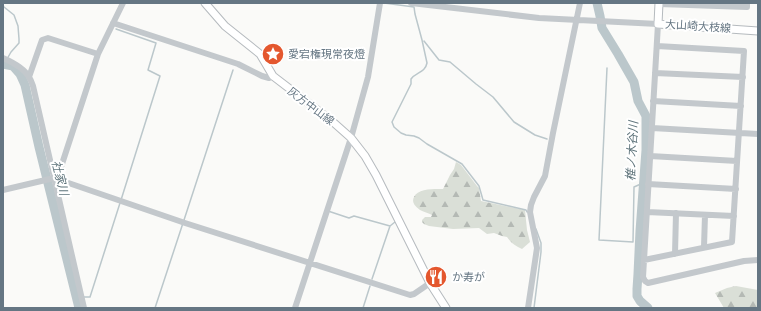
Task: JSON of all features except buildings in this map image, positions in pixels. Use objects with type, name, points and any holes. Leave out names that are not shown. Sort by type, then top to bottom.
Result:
[{"type":"main road","name":"灰方中山線","points":[[205,3],[225,26],[260,54],[273,76],[333,122],[351,138],[365,156],[376,175],[430,283],[446,308]]},
{"type":"main road","name":"大山崎大枝線","points":[[659,3],[658,24],[758,30]]},
{"type":"street","points":[[54,178],[61,167],[98,54],[123,3]]},
{"type":"street","points":[[295,308],[351,138],[368,77],[380,3]]},
{"type":"street","points":[[411,3],[540,18],[658,24],[643,277],[648,283],[744,261],[758,260]]},
{"type":"street","points":[[528,308],[537,248],[530,218],[531,205],[545,176],[580,3]]},
{"type":"street","points":[[659,3],[747,8],[747,3]]},
{"type":"street","points":[[113,23],[238,64],[262,76],[269,78],[273,76]]},
{"type":"street","points":[[30,77],[42,40],[44,39],[48,38],[98,54]]},
{"type":"street","points":[[644,260],[732,242],[743,77],[744,51],[657,46]]},
{"type":"street","points":[[3,58],[16,64],[24,71],[30,77],[33,86],[84,308]]},
{"type":"street","points":[[655,73],[743,77]]},
{"type":"street","points":[[654,101],[741,106]]},
{"type":"street","points":[[652,128],[758,134]]},
{"type":"street","points":[[650,156],[737,161]]},
{"type":"street","points":[[3,190],[54,178],[185,223],[410,295],[414,294],[430,283]]},
{"type":"street","points":[[648,184],[736,189]]},
{"type":"street","points":[[647,212],[734,216]]},
{"type":"street","points":[[675,254],[676,213]]},
{"type":"street","points":[[704,247],[705,215]]},
{"type":"green space","points":[[456,162],[461,165],[479,188],[481,201],[525,210],[530,242],[522,249],[510,241],[507,237],[494,233],[487,234],[479,228],[453,229],[429,226],[422,222],[425,217],[431,217],[432,215],[421,211],[416,206],[413,201],[414,197],[419,192],[431,189],[443,189],[454,169]]},
{"type":"green space","points":[[736,286],[758,290],[758,308],[724,308],[715,293]]},
{"type":"waterway","points":[[384,3],[414,7],[427,63],[424,69],[411,79],[411,84],[392,122],[394,127],[401,133],[419,138],[462,164],[479,186],[483,200],[526,210],[527,212]]},
{"type":"waterway","name":"椎ノ木谷川","points":[[597,3],[602,28],[634,82],[638,101],[646,116],[646,150],[637,296],[648,308]]},
{"type":"waterway","points":[[3,5],[14,15],[18,26],[19,39],[19,43],[7,59]]},
{"type":"waterway","points":[[116,29],[156,43],[148,70],[160,76],[121,200]]},
{"type":"waterway","points":[[424,41],[439,60],[450,62],[493,97],[514,122],[535,135],[547,139]]},
{"type":"waterway","name":"社家川","points":[[3,64],[13,66],[20,74],[25,85],[79,308]]},
{"type":"waterway","points":[[607,68],[599,240],[633,242],[634,187],[643,183]]},
{"type":"waterway","points":[[184,220],[233,70]]},
{"type":"waterway","points":[[84,297],[90,297],[120,203]]},
{"type":"waterway","points":[[328,211],[349,218],[354,216],[390,226]]},
{"type":"waterway","points":[[372,279],[390,226],[395,222]]},
{"type":"waterway","points":[[155,308],[183,223]]},
{"type":"waterway","points":[[534,308],[541,252],[541,243],[536,229]]},
{"type":"waterway","points":[[363,308],[370,286]]},
{"type":"place","name":"愛宕権現常夜燈","points":[[273,54]]},
{"type":"place","name":"か寿が","points":[[436,277]]}]
